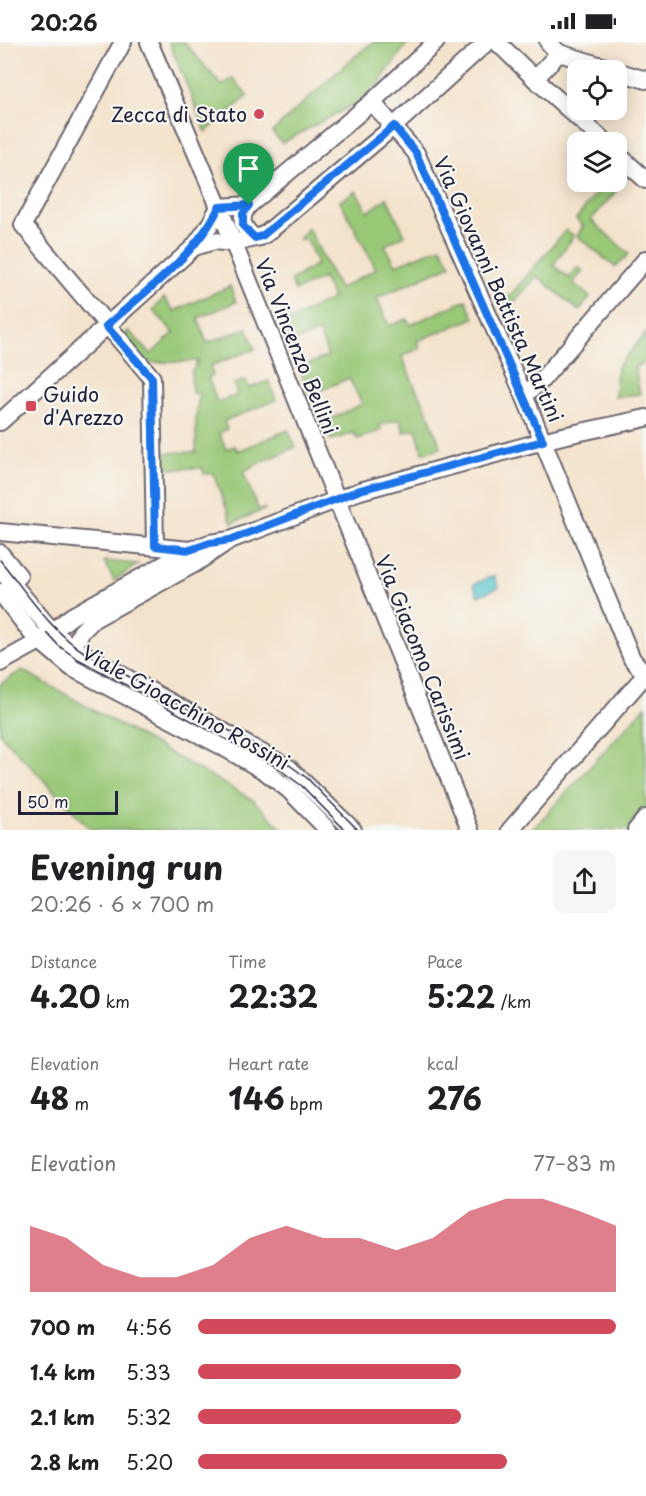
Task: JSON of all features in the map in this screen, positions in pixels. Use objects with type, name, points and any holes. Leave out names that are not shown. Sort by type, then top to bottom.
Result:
[{"type":"street","points":[[123,42],[23,225],[152,378],[155,546]]},
{"type":"street","name":"Via Vincenzo Bellini","points":[[149,42],[219,207],[336,499]]},
{"type":"street","points":[[255,238],[245,230],[242,221],[243,214],[249,205],[372,102],[436,42]]},
{"type":"street","points":[[194,247],[210,241],[233,243],[262,236],[394,126],[487,42]]},
{"type":"street","points":[[497,42],[594,132]]},
{"type":"street","points":[[535,79],[554,47],[588,60]]},
{"type":"street","points":[[627,74],[646,80]]},
{"type":"street","name":"Via Giovanni Battista Martini","points":[[372,102],[416,153],[524,395],[632,659],[646,674]]},
{"type":"street","points":[[627,163],[646,180]]},
{"type":"street","points":[[0,422],[194,247],[219,207],[249,205]]},
{"type":"street","points":[[524,395],[539,383],[646,260]]},
{"type":"street","points":[[0,663],[46,636],[72,616],[190,550],[210,543],[230,540],[360,490],[543,441],[646,417]]},
{"type":"street","name":"Via Giacomo Carissimi","points":[[336,499],[470,830]]},
{"type":"street","points":[[0,532],[190,550]]},
{"type":"street","points":[[68,665],[81,632],[94,619],[202,560],[230,540]]},
{"type":"street","name":"Viale Gioacchino Rossini","points":[[0,553],[22,579],[46,636]]},
{"type":"street","name":"Viale Gioacchino Rossini","points":[[0,569],[68,665],[266,772],[290,790],[328,830]]},
{"type":"street","name":"Viale Gioacchino Rossini","points":[[0,592],[26,627],[73,648],[289,768],[353,830]]},
{"type":"street","points":[[510,830],[646,674]]},
{"type":"street","points":[[636,830],[646,818]]},
{"type":"green space","points":[[169,42],[184,42],[222,86],[233,78],[248,96],[206,132]]},
{"type":"green space","points":[[373,42],[408,42],[371,95],[282,143],[272,132]]},
{"type":"green space","points":[[356,191],[368,212],[387,198],[405,235],[385,245],[396,265],[441,247],[451,265],[377,298],[389,326],[407,319],[410,325],[466,300],[474,318],[417,341],[420,348],[402,356],[425,405],[441,448],[423,453],[416,429],[404,432],[400,419],[380,425],[381,431],[357,439],[354,433],[331,440],[322,423],[362,404],[349,378],[310,395],[299,368],[328,356],[319,332],[289,343],[280,325],[333,298],[323,278],[295,291],[291,280],[317,264],[307,240],[299,239],[308,228],[339,289],[376,269],[340,201]]},
{"type":"green space","points":[[597,192],[615,192],[591,220],[629,254],[615,267],[577,236],[583,226],[576,219]]},
{"type":"green space","points":[[566,230],[574,236],[553,265],[569,278],[578,267],[583,271],[573,283],[590,297],[579,311],[537,276],[505,312],[502,305]]},
{"type":"green space","points":[[230,286],[236,302],[198,318],[207,343],[247,328],[255,349],[210,366],[213,375],[208,377],[217,402],[237,395],[234,384],[246,380],[249,388],[269,381],[276,400],[224,421],[227,429],[219,433],[226,449],[235,446],[238,451],[288,430],[296,447],[243,472],[258,509],[266,509],[232,523],[213,473],[204,474],[203,468],[162,469],[160,453],[196,452],[199,393],[192,393],[191,373],[198,361],[145,363],[122,335],[129,331],[151,354],[174,333],[153,310],[164,298],[174,311]]},
{"type":"green space","points":[[646,333],[646,362],[635,367],[640,394],[615,397],[617,367]]},
{"type":"green space","points":[[104,561],[138,564],[114,581]]},
{"type":"green space","points":[[22,670],[253,800],[283,830],[91,830],[0,734],[0,684]]},
{"type":"green space","points":[[646,706],[646,830],[532,830]]},
{"type":"water","points":[[494,576],[499,587],[478,596],[474,584]]},
{"type":"tram line","points":[[0,560],[50,623],[74,645],[280,758],[307,778],[358,830]]},
{"type":"tram line","points":[[47,633],[59,646],[76,658],[275,766],[302,786],[345,830]]},
{"type":"place","name":"Zecca di Stato","points":[[259,114]]},
{"type":"place","name":"Guido d'Arezzo","points":[[31,406]]},
{"type":"route","points":[[394,126],[416,153],[543,441],[360,490],[230,540],[210,543],[190,550],[155,546],[152,378],[106,326],[194,247],[219,207],[249,205],[243,214],[242,221],[245,230],[255,238],[260,237],[394,126]]}]
